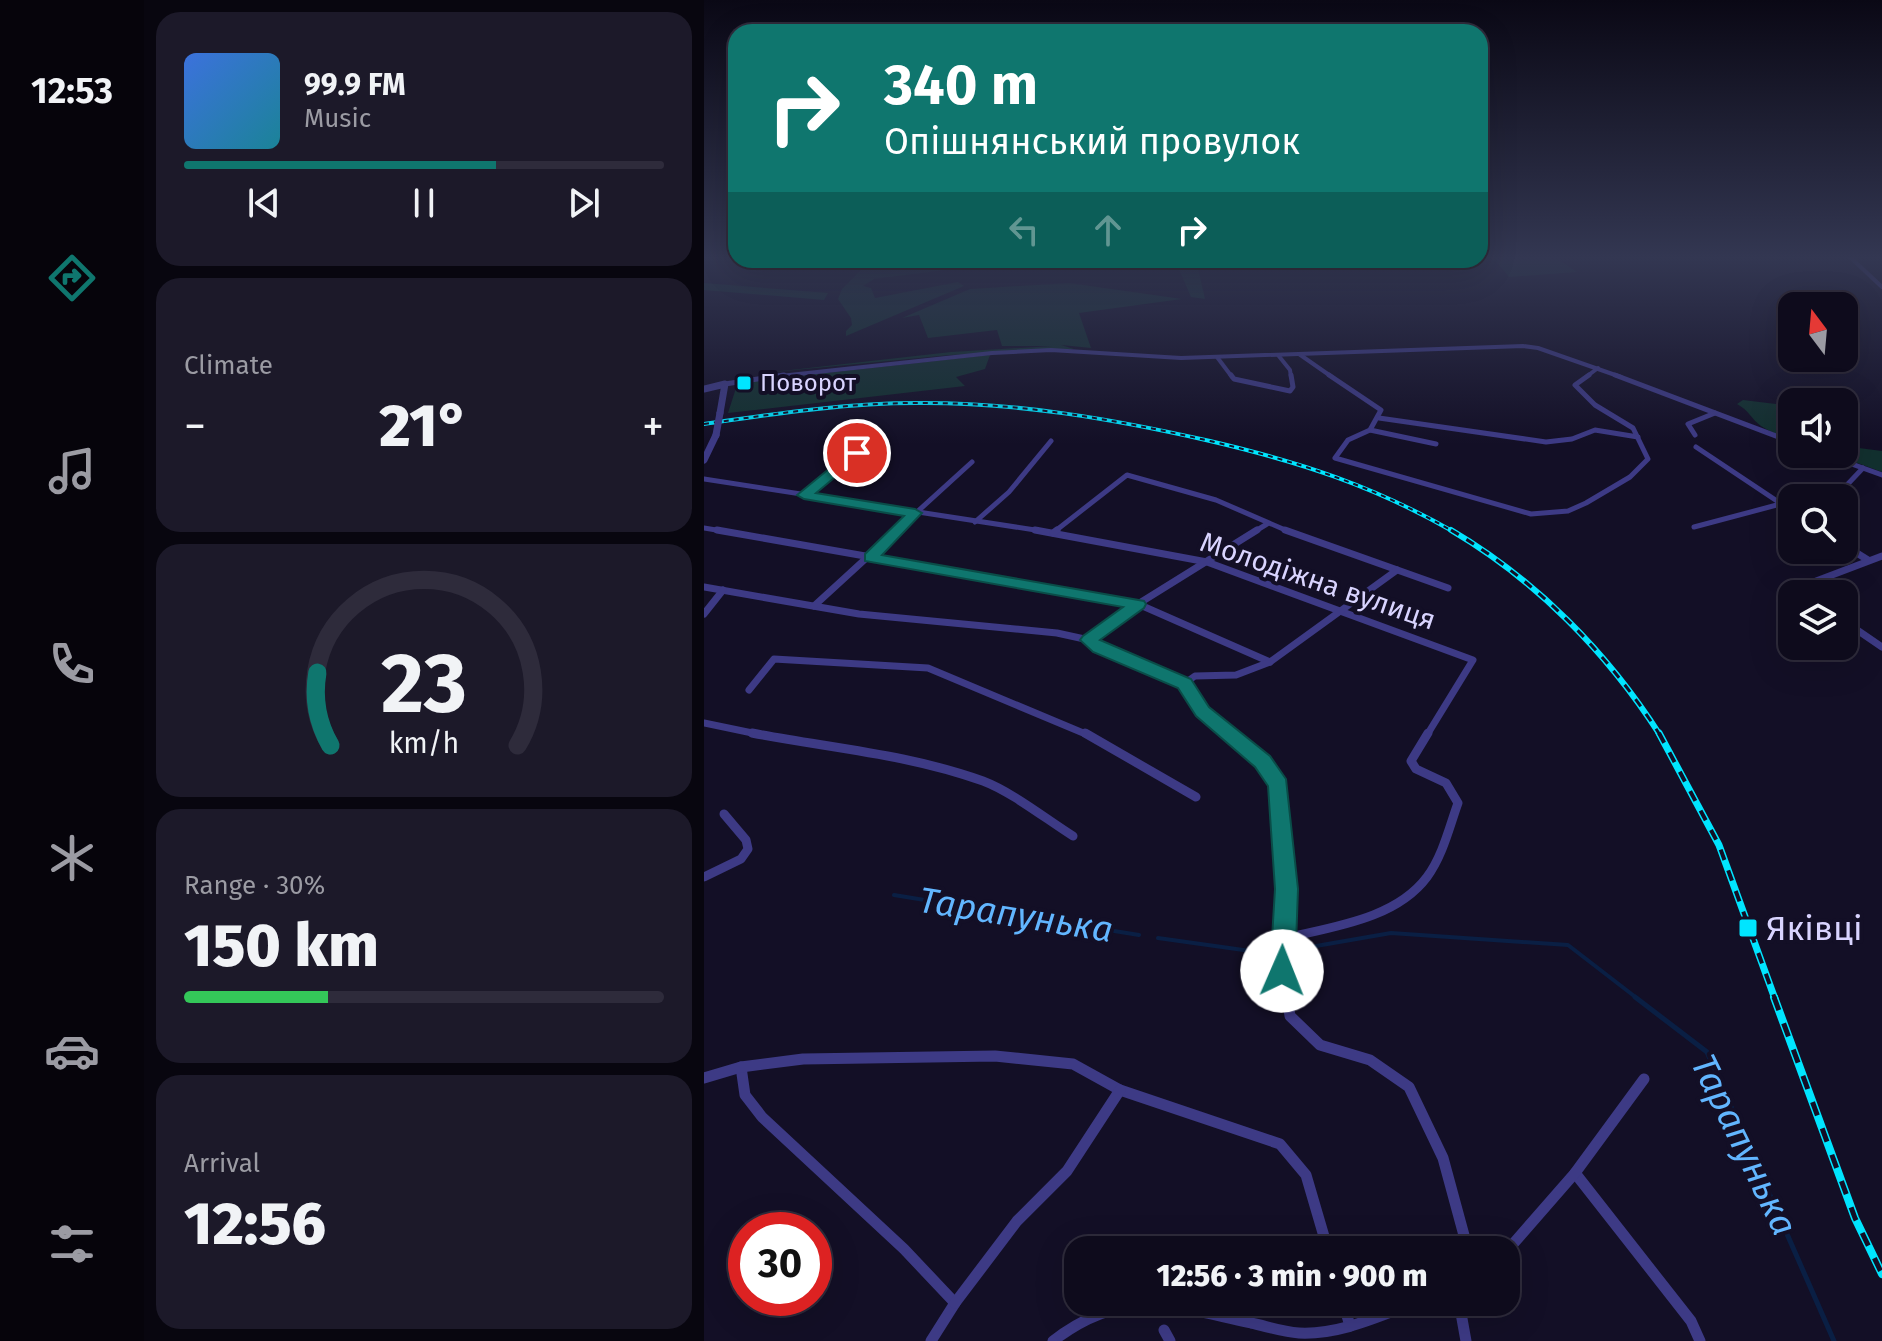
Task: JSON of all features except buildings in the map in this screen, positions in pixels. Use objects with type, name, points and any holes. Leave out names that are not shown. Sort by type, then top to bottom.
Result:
[{"type":"street","points":[[704,389],[800,372],[992,353],[1051,350],[1217,357],[1503,346],[1538,348],[1778,437]]},
{"type":"street","points":[[1297,353],[1381,410],[1370,430],[1348,440],[1335,458],[1522,514],[1568,511],[1630,477],[1648,459],[1628,423],[1595,405],[1575,385],[1598,368]]},
{"type":"street","points":[[1217,357],[1234,379],[1290,391],[1293,387],[1290,370],[1278,355]]},
{"type":"street","points":[[704,460],[716,435],[725,384]]},
{"type":"street","points":[[1695,435],[1688,424],[1715,413]]},
{"type":"street","points":[[1379,418],[1546,442],[1572,439],[1595,430],[1638,437]]},
{"type":"street","points":[[1370,430],[1436,444]]},
{"type":"street","points":[[975,522],[1009,492],[1051,441]]},
{"type":"street","points":[[1696,447],[1778,502]]},
{"type":"street","points":[[804,495],[861,448]]},
{"type":"street","points":[[814,606],[972,462]]},
{"type":"street","points":[[1858,466],[1882,475]]},
{"type":"street","points":[[1848,484],[1863,468]]},
{"type":"street","name":"Молодіжна вулиця","points":[[1053,533],[1127,475],[1216,500],[1267,524]]},
{"type":"street","name":"Молодіжна вулиця","points":[[704,479],[1053,533],[1207,562],[1473,660],[1411,761],[1416,769],[1446,783],[1458,803],[1437,859],[1420,885],[1393,907],[1282,939]]},
{"type":"street","points":[[1694,527],[1778,505]]},
{"type":"street","points":[[1089,640],[1138,604],[1267,524],[1448,588]]},
{"type":"street","points":[[704,528],[1138,604],[1270,662]]},
{"type":"street","points":[[1858,554],[1868,560]]},
{"type":"street","points":[[1818,580],[1882,556]]},
{"type":"street","points":[[1185,683],[1195,676],[1236,675],[1270,662],[1397,570]]},
{"type":"street","points":[[704,587],[859,614],[1057,633],[1089,640],[1099,648],[1185,683],[1203,711],[1262,762],[1278,784],[1287,889],[1282,971],[1290,1016],[1320,1045],[1370,1060],[1409,1087],[1443,1158],[1464,1236]]},
{"type":"street","points":[[704,614],[723,590]]},
{"type":"street","points":[[1858,631],[1882,647]]},
{"type":"street","points":[[749,690],[774,659],[928,668],[1080,730],[1196,797]]},
{"type":"street","points":[[704,723],[772,738],[885,753],[986,782],[1073,836]]},
{"type":"street","points":[[704,877],[741,859],[748,849],[746,840],[724,814]]},
{"type":"street","points":[[704,1078],[741,1067],[803,1059],[995,1056],[1073,1064],[1120,1090],[1280,1144],[1306,1175],[1324,1236]]},
{"type":"street","points":[[741,1067],[745,1095],[762,1117],[904,1249],[955,1303]]},
{"type":"street","points":[[1520,1236],[1575,1173],[1644,1079]]},
{"type":"street","points":[[931,1341],[955,1303],[1017,1221],[1067,1171],[1120,1090]]},
{"type":"street","points":[[1575,1173],[1691,1321],[1700,1341]]},
{"type":"street","points":[[1053,1341],[1068,1327],[1118,1305],[1155,1302],[1302,1334],[1350,1326],[1378,1316]]},
{"type":"street","points":[[1347,1316],[1350,1326]]},
{"type":"street","points":[[1462,1316],[1466,1341]]},
{"type":"green space","points":[[851,319],[887,319],[846,336],[852,325]]},
{"type":"green space","points":[[920,319],[1081,319],[1091,348],[1061,345],[1074,349],[950,355],[764,373],[951,352],[1053,346],[1002,346],[997,330],[928,338]]},
{"type":"green space","points":[[990,355],[985,369],[956,377],[965,386],[728,413],[736,388],[754,381]]},
{"type":"green space","points":[[1743,400],[1778,404],[1778,434],[1761,426],[1737,404]]},
{"type":"green space","points":[[1858,448],[1882,451],[1882,472],[1858,463]]},
{"type":"waterway","name":"Тарапунька","points":[[894,895],[1139,935]]},
{"type":"waterway","name":"Тарапунька","points":[[1293,950],[1391,933],[1568,945],[1638,999]]},
{"type":"waterway","name":"Тарапунька","points":[[1158,938],[1272,954]]},
{"type":"waterway","name":"Тарапунька","points":[[1635,997],[1707,1052],[1834,1341]]},
{"type":"railway","points":[[704,424],[889,403],[990,405],[1064,413],[1210,441],[1306,467],[1395,501],[1454,532]]},
{"type":"railway","points":[[1451,530],[1512,571],[1568,620],[1617,675],[1660,735]]},
{"type":"railway","points":[[1659,733],[1719,845],[1775,999]]},
{"type":"railway","points":[[1774,997],[1855,1218],[1882,1274]]},
{"type":"place","name":"Поворот","points":[[744,383]]},
{"type":"place","name":"Яківці","points":[[1748,928]]},
{"type":"route","points":[[857,453],[804,495],[915,513],[871,557],[1138,604],[1089,640],[1099,648],[1185,683],[1203,711],[1262,762],[1278,784],[1287,889],[1282,971]]}]
